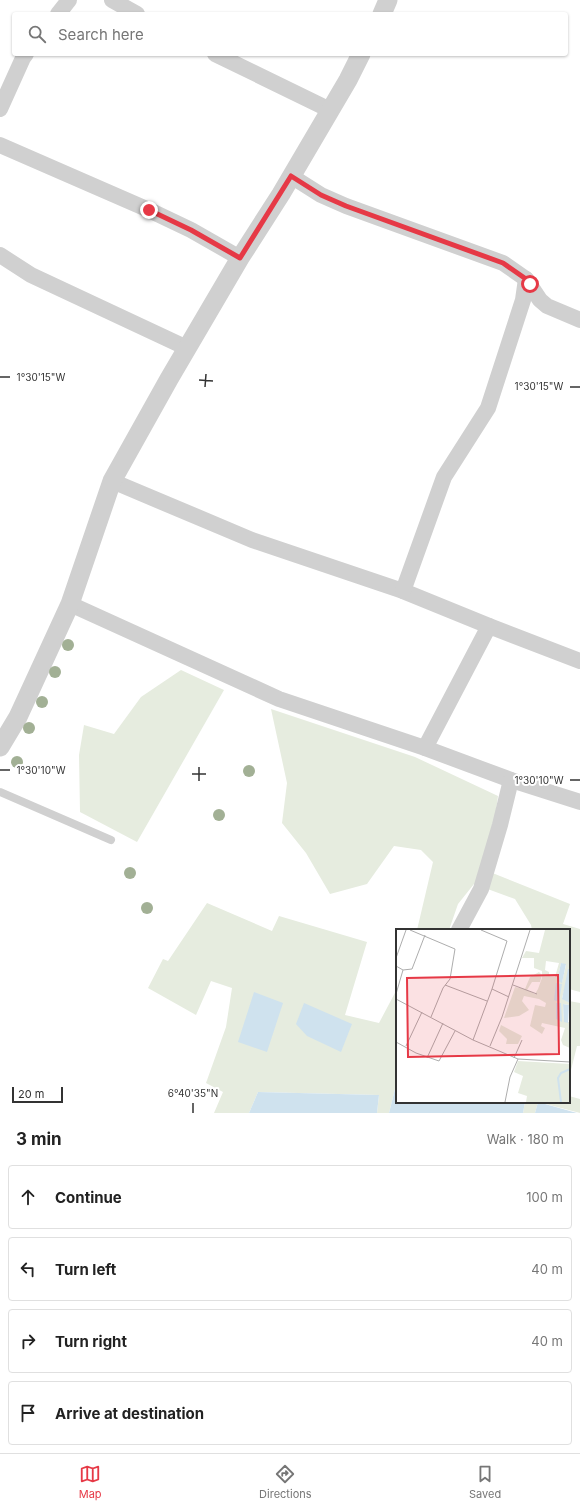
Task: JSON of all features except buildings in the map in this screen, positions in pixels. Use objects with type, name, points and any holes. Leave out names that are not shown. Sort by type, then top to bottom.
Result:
[{"type":"street","points":[[60,12],[69,0]]},
{"type":"street","points":[[112,0],[133,12]]},
{"type":"street","points":[[383,12],[388,0]]},
{"type":"street","points":[[0,110],[24,56]]},
{"type":"street","points":[[219,56],[330,110]]},
{"type":"street","points":[[0,747],[18,717],[70,604],[112,481],[187,348],[240,258],[291,176],[360,56]]},
{"type":"street","points":[[0,145],[149,210],[191,230],[240,258]]},
{"type":"street","points":[[291,176],[321,195],[346,206],[503,263],[526,279],[540,300],[547,306],[580,320]]},
{"type":"street","points":[[0,255],[31,275],[187,348]]},
{"type":"street","points":[[403,591],[444,477],[488,408],[523,300],[526,279]]},
{"type":"street","points":[[112,481],[252,540],[403,591],[489,626],[580,660]]},
{"type":"street","points":[[70,604],[279,699],[425,748],[511,780],[580,802]]},
{"type":"street","points":[[425,748],[489,626]]},
{"type":"street","points":[[459,929],[481,889],[500,825],[511,780]]},
{"type":"lane","points":[[0,792],[111,840]]},
{"type":"shaded area","points":[[181,670],[224,690],[137,842],[80,812],[79,755],[84,725],[114,734],[141,697]]},
{"type":"shaded area","points":[[271,709],[415,757],[498,796],[492,839],[485,870],[570,904],[563,924],[580,929],[580,992],[570,989],[570,929],[532,929],[531,925],[515,899],[474,884],[458,904],[449,929],[417,929],[433,862],[421,850],[394,846],[367,884],[330,894],[306,853],[282,823],[287,783]]},
{"type":"shaded area","points":[[207,903],[272,931],[279,916],[367,942],[345,1015],[379,1023],[396,991],[396,1085],[389,1113],[377,1113],[379,1095],[258,1092],[249,1113],[214,1113],[223,1092],[206,1083],[226,1027],[232,988],[211,981],[196,1015],[148,988],[163,959],[168,961]]},
{"type":"shaded area","points":[[570,1001],[580,1003],[580,1046],[577,1046],[570,1074]]},
{"type":"shaded area","points":[[570,1096],[580,1099],[580,1113],[542,1103],[570,1103]]},
{"type":"shaded area","points":[[525,1103],[538,1103],[535,1113],[523,1113]]},
{"type":"water","points":[[254,992],[283,1003],[267,1052],[238,1042]]},
{"type":"water","points":[[304,1003],[352,1024],[341,1052],[307,1036],[296,1024]]},
{"type":"water","points":[[396,1085],[396,1103],[525,1103],[523,1113],[389,1113]]},
{"type":"water","points":[[258,1092],[379,1095],[377,1113],[249,1113]]},
{"type":"water","points":[[538,1103],[542,1103],[577,1113],[535,1113]]},
{"type":"route","points":[[149,210],[191,230],[240,258],[291,176],[321,195],[346,206],[503,263],[526,279],[530,284]]}]
